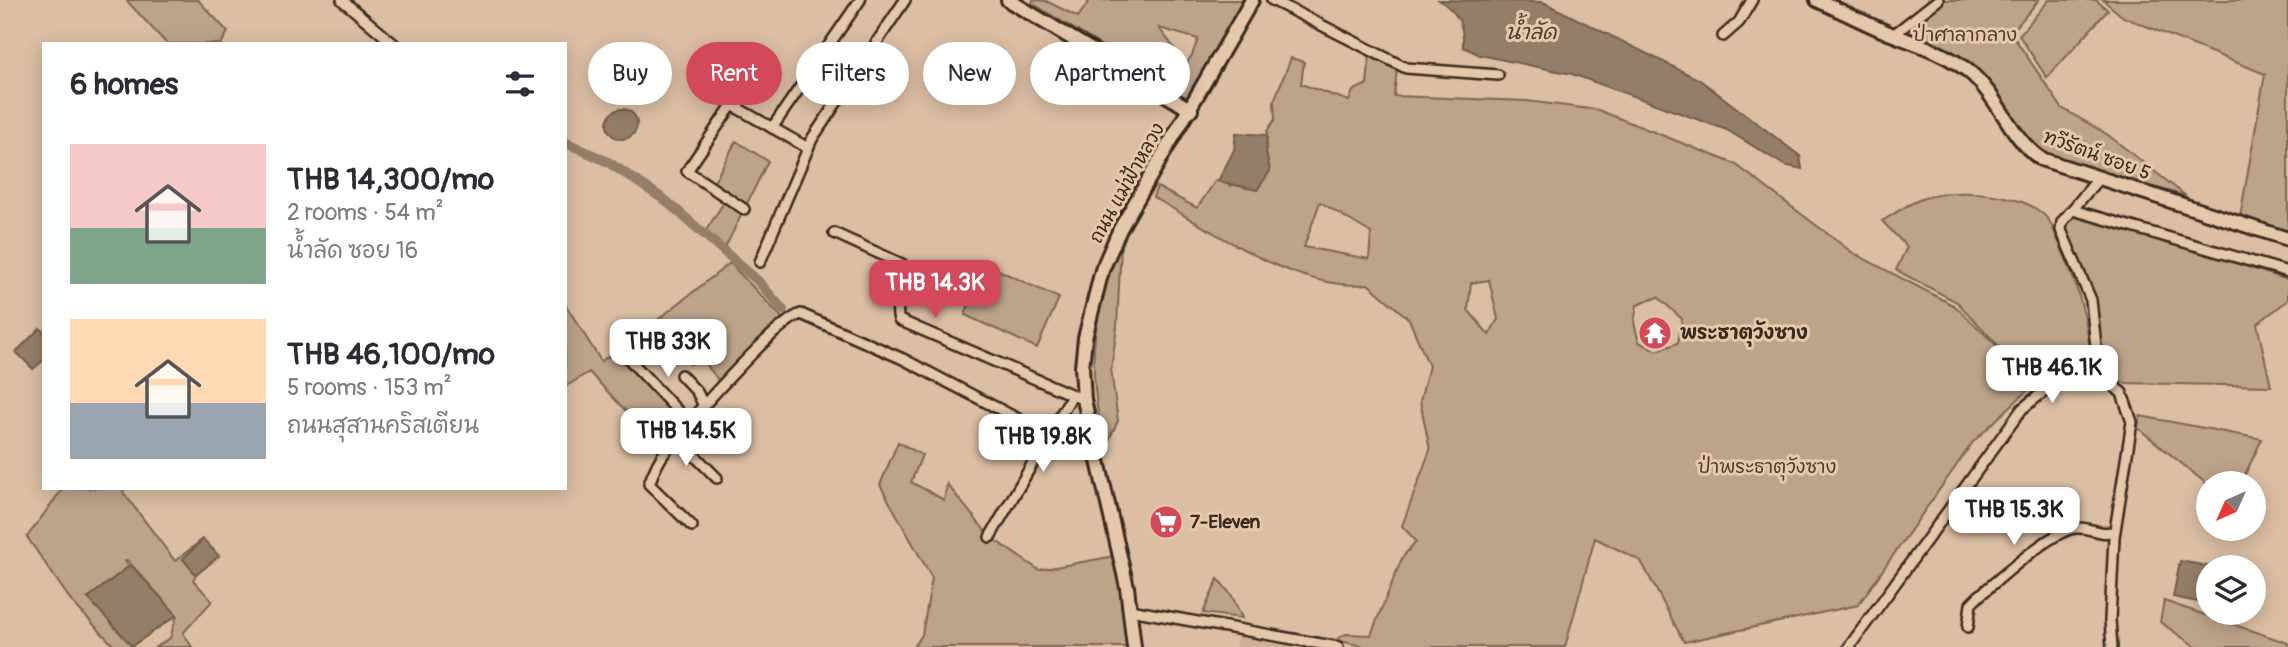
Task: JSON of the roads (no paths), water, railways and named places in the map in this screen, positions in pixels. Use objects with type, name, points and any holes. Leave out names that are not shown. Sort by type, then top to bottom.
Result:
[{"type":"street","points":[[342,0],[392,42]]},
{"type":"street","points":[[772,128],[860,0]]},
{"type":"street","points":[[1008,0],[1191,110]]},
{"type":"street","name":"ถนน แม่ฟ้าหลวง","points":[[1134,647],[1130,610],[1077,398],[1083,352],[1102,270],[1129,213],[1191,110],[1252,0]]},
{"type":"street","points":[[1272,0],[1406,68],[1498,75]]},
{"type":"street","points":[[1723,36],[1740,22],[1752,0]]},
{"type":"street","name":"ทวีรัตน์ ซอย 5","points":[[1817,0],[1893,35],[1918,41],[1974,76],[2028,150],[2041,159],[2288,239]]},
{"type":"street","points":[[1893,35],[1938,0]]},
{"type":"street","points":[[760,262],[808,148],[901,1]]},
{"type":"street","points":[[744,209],[687,171],[732,105],[808,148]]},
{"type":"street","points":[[2098,179],[2062,222],[2061,230],[2091,300],[2099,374]]},
{"type":"street","points":[[2073,210],[2288,272]]},
{"type":"street","points":[[834,233],[902,264],[906,275],[897,313],[899,320],[1077,398],[1049,435],[990,537]]},
{"type":"street","points":[[692,526],[649,484],[664,452],[704,406],[786,323],[801,314],[903,359],[1049,435]]},
{"type":"street","points":[[625,355],[690,423]]},
{"type":"street","points":[[1849,647],[2022,410],[2053,384],[2076,374],[2099,374],[2122,393],[2132,422],[2115,531],[2110,620],[2112,647]]},
{"type":"street","points":[[681,375],[697,392],[704,406]]},
{"type":"street","points":[[677,438],[717,478]]},
{"type":"street","points":[[1968,627],[1971,604],[2045,544],[2078,528],[2103,534],[2115,531]]},
{"type":"street","points":[[1130,610],[1338,647]]},
{"type":"water","name":"น้ำลัด","points":[[1439,0],[1543,2],[1700,80],[1800,156],[1802,169],[1784,165],[1727,130],[1572,74],[1480,55],[1463,47],[1458,19],[1451,9]]},
{"type":"water","points":[[622,109],[633,113],[637,124],[633,135],[622,139],[611,135],[607,124],[611,113]]},
{"type":"water","points":[[1236,133],[1267,135],[1266,152],[1270,171],[1257,190],[1218,181],[1234,150]]},
{"type":"water","points":[[40,328],[42,330],[42,362],[33,369],[16,352]]},
{"type":"water","points":[[203,539],[219,556],[196,575],[183,559]]},
{"type":"water","points":[[2180,561],[2196,564],[2196,602],[2173,597]]},
{"type":"water","points":[[131,565],[177,615],[132,646],[88,598]]},
{"type":"waterway","points":[[567,143],[608,162],[665,200],[758,281],[783,310]]},
{"type":"place","name":"พระธาตุวังซาง","points":[[1655,333]]},
{"type":"place","name":"7-Eleven","points":[[1166,522]]},
{"type":"park label","name":"ป่าศาลากลาง","points":[[1965,35]]},
{"type":"park label","name":"ป่าพระธาตุวังซาง","points":[[1767,467]]}]
